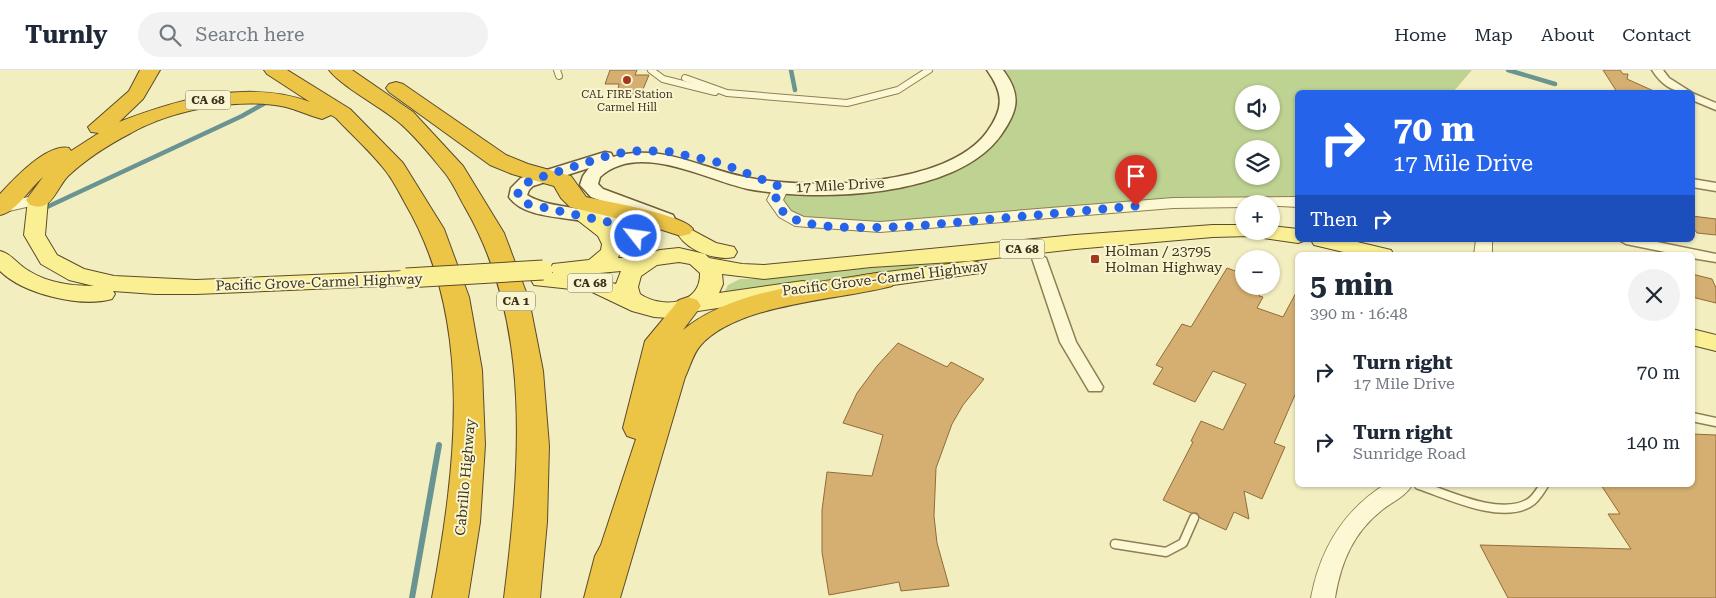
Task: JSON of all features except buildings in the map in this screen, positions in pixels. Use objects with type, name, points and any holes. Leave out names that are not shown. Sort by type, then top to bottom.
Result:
[{"type":"highway","points":[[0,208],[16,189],[38,169],[125,107],[141,89],[150,70]]},
{"type":"highway","name":"Cabrillo Highway","points":[[274,70],[316,94],[343,114],[369,136],[392,162],[413,192],[440,244],[454,283],[464,329],[469,382],[470,443],[464,514],[450,598]]},
{"type":"highway","name":"CA 1","points":[[339,70],[393,106],[426,135],[450,162],[481,208],[505,264],[524,333],[533,417],[530,523],[522,598]]},
{"type":"highway","points":[[362,70],[399,90],[498,160],[520,169],[563,181],[572,197],[582,204],[664,222],[685,233]]},
{"type":"highway","name":"CA 68","points":[[38,200],[61,170],[88,148],[118,130],[168,110],[227,97],[272,96],[301,102],[333,120],[392,162]]},
{"type":"highway","points":[[606,586],[671,377],[688,340],[708,324],[751,306],[787,297],[884,280]]},
{"type":"highway","points":[[606,586],[655,353],[662,336],[690,305]]},
{"type":"main road","name":"17 Mile Drive","points":[[685,233],[656,214],[597,193],[589,185],[591,175],[598,169],[617,161],[644,157],[666,159],[748,183],[778,194],[821,188],[885,184],[928,174],[966,159],[993,138],[1007,113],[1009,100],[1003,79],[995,70]]},
{"type":"main road","name":"17 Mile Drive","points":[[640,264],[639,239],[631,230],[617,224],[533,205],[518,197],[518,191],[523,185],[621,153],[666,151],[721,163],[778,194]]},
{"type":"main road","name":"Pacific Grove-Carmel Highway","points":[[38,200],[32,218],[32,236],[37,248],[51,262],[71,273],[100,283],[122,287],[153,288],[485,275],[542,275],[596,266],[640,264]]},
{"type":"main road","points":[[581,215],[602,226],[612,240],[613,245],[609,255],[596,266]]},
{"type":"main road","name":"Pacific Grove-Carmel Highway","points":[[704,262],[758,272],[907,257],[969,254],[1075,242],[1206,231],[1235,231]]},
{"type":"main road","points":[[685,233],[716,250],[754,256],[854,254],[907,257]]},
{"type":"main road","points":[[685,233],[699,246],[704,262],[711,270],[712,284],[706,295],[690,305]]},
{"type":"main road","points":[[1280,234],[1295,236]]},
{"type":"main road","name":"Pacific Grove-Carmel Highway","points":[[690,305],[764,292],[884,280],[1039,258],[1136,238]]},
{"type":"main road","points":[[1330,242],[1371,252]]},
{"type":"main road","name":"CA 68","points":[[690,305],[674,310],[658,311],[645,308],[634,302],[628,294],[626,284],[630,274],[640,264],[672,255],[686,256],[704,262]]},
{"type":"main road","name":"Pacific Grove-Carmel Highway","points":[[0,258],[15,272],[30,282],[63,291],[102,294],[153,288]]},
{"type":"main road","name":"Pacific Grove-Carmel Highway","points":[[542,275],[595,284],[634,302]]},
{"type":"main road","points":[[1695,338],[1716,343]]},
{"type":"street","points":[[1657,70],[1665,80],[1682,90]]},
{"type":"street","points":[[1695,97],[1716,107]]},
{"type":"street","points":[[1695,184],[1716,187]]},
{"type":"street","points":[[778,194],[785,214],[801,222],[880,227],[1172,203],[1295,202]]},
{"type":"street","points":[[0,208],[38,200]]},
{"type":"street","points":[[1636,242],[1686,252]]},
{"type":"street","points":[[1695,254],[1716,258]]},
{"type":"street","points":[[1039,258],[1058,315],[1079,367],[1095,387]]},
{"type":"street","points":[[1323,598],[1331,562],[1347,531],[1370,506],[1398,487]]},
{"type":"lane","points":[[651,70],[663,79],[706,91],[812,102],[847,103],[898,90],[929,70]]},
{"type":"lane","points":[[685,78],[727,93]]},
{"type":"lane","points":[[1695,417],[1716,422]]},
{"type":"lane","points":[[1425,487],[1494,508],[1514,508],[1530,503],[1542,487]]},
{"type":"lane","points":[[1114,544],[1166,552],[1183,543],[1194,518]]},
{"type":"green space","points":[[995,70],[1472,70],[1455,90],[1295,90],[1295,202],[1280,202],[1280,195],[1235,195],[1235,204],[845,226],[785,214],[781,187],[885,184],[966,159],[1007,113]]},
{"type":"green space","points":[[969,260],[971,262],[725,291],[728,285],[740,279],[769,279],[881,264]]},
{"type":"waterway","points":[[791,70],[795,90]]},
{"type":"waterway","points":[[1508,70],[1555,84]]},
{"type":"waterway","points":[[47,207],[242,116],[267,102]]},
{"type":"waterway","points":[[412,598],[439,445]]},
{"type":"place","name":"CAL FIRE Station Carmel Hill","points":[[627,80]]},
{"type":"place","name":"Holman / 23795 Holman Highway","points":[[1095,259]]},
{"type":"route","points":[[636,236],[627,228],[604,220],[528,204],[518,197],[518,191],[523,185],[532,180],[575,168],[613,154],[636,151],[666,151],[698,156],[721,163],[781,187],[775,200],[785,214],[801,222],[817,224],[880,227],[916,226],[1136,206]]}]
